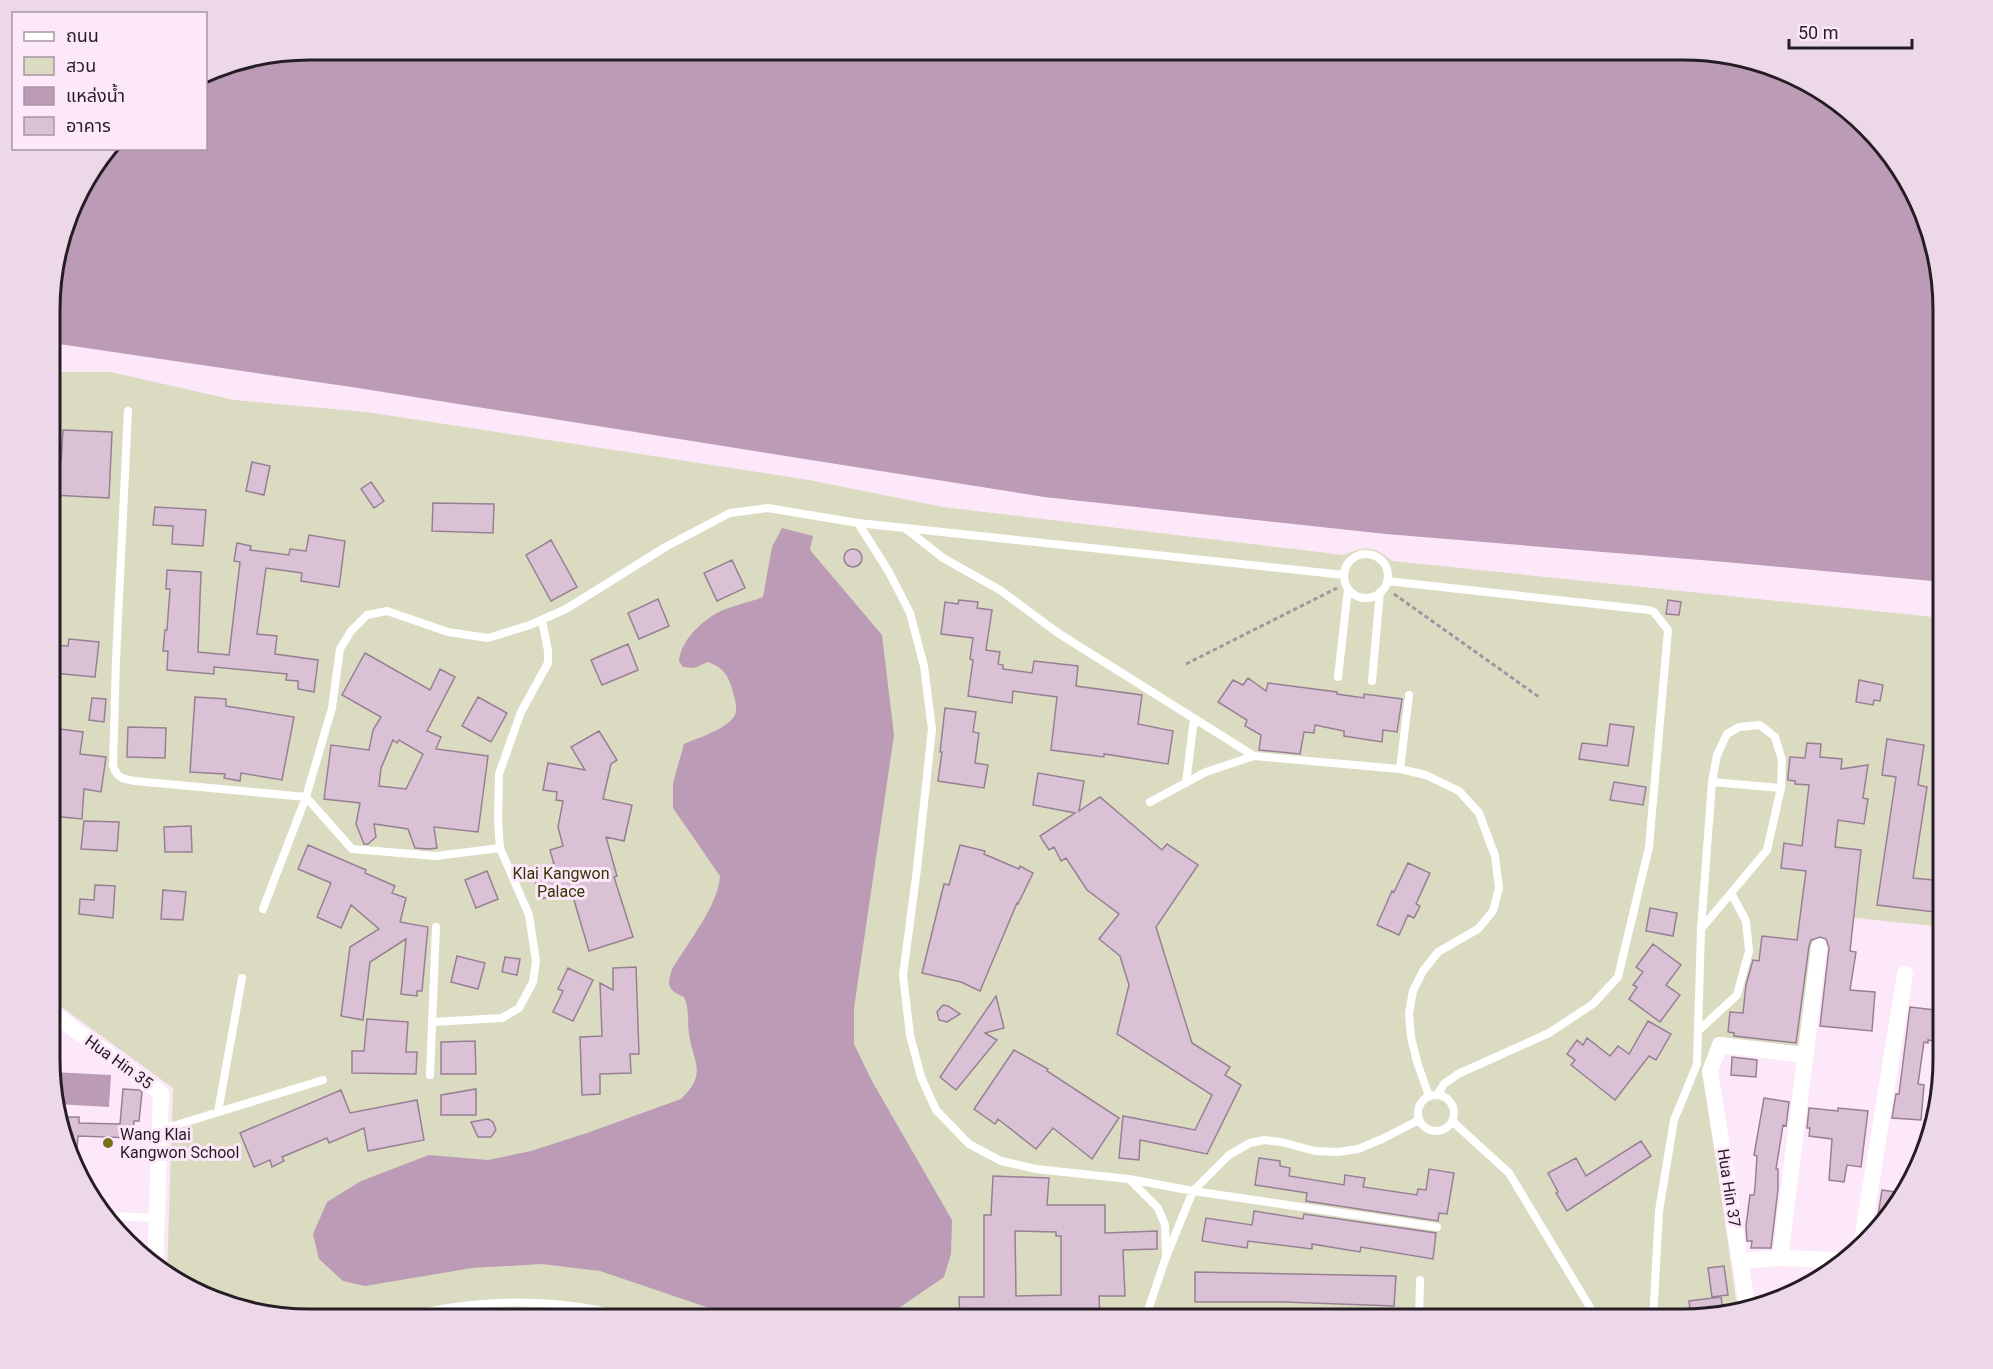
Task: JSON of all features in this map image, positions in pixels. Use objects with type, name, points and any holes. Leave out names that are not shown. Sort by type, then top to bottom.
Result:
[{"type":"street","points":[[1780,1258],[1819,947]]},
{"type":"street","points":[[1864,1231],[1905,974]]},
{"type":"street","name":"Hua Hin 35","points":[[60,1019],[161,1093],[156,1255]]},
{"type":"street","name":"Hua Hin 37","points":[[1746,1300],[1710,1071],[1720,1045],[1805,1055]]},
{"type":"street","points":[[1740,1261],[1780,1258],[1831,1260]]},
{"type":"lane","points":[[128,411],[116,660],[113,766],[116,774],[122,779],[135,781],[306,796],[352,849],[436,856],[500,848]]},
{"type":"lane","points":[[263,909],[306,796],[332,708],[340,649],[351,631],[368,615],[387,611],[448,632],[488,638],[542,620],[566,609],[667,546],[730,513],[768,507],[858,523],[1346,582],[1358,597],[1366,598],[1373,597],[1384,587],[1654,612],[1668,630],[1649,847],[1618,977],[1593,1004],[1550,1033],[1458,1074],[1433,1096],[1420,1103],[1419,1120],[1425,1128],[1436,1131],[1446,1128],[1452,1121],[1454,1112],[1446,1098],[1433,1096]]},
{"type":"lane","points":[[858,523],[889,572],[910,613],[924,666],[932,729],[918,869],[903,975],[910,1035],[921,1077],[936,1110],[969,1144],[1001,1161],[1036,1169],[1129,1179],[1193,1191],[1437,1227]]},
{"type":"lane","points":[[905,528],[943,558],[1000,590],[1058,633],[1254,756]]},
{"type":"lane","points":[[1338,677],[1347,564],[1352,558],[1366,554],[1381,560],[1388,573],[1384,587],[1372,681]]},
{"type":"lane","points":[[432,1022],[502,1018],[519,1008],[533,982],[536,962],[529,915],[500,848],[499,774],[521,712],[548,663],[542,620]]},
{"type":"lane","points":[[1400,769],[1409,695]]},
{"type":"lane","points":[[1186,783],[1194,719]]},
{"type":"lane","points":[[1654,1309],[1659,1211],[1674,1120],[1697,1064],[1701,929],[1712,782],[1717,755],[1727,734],[1739,727],[1760,725],[1775,737],[1782,760],[1781,788],[1767,850],[1701,929]]},
{"type":"lane","points":[[1150,802],[1206,772],[1254,756],[1400,769],[1426,775],[1460,791],[1479,813],[1495,856],[1499,888],[1493,911],[1478,929],[1438,952],[1423,971],[1413,991],[1409,1013],[1411,1037],[1417,1062],[1433,1096]]},
{"type":"lane","points":[[1712,782],[1781,788]]},
{"type":"lane","points":[[1698,1031],[1737,995],[1749,951],[1746,921],[1731,893]]},
{"type":"lane","points":[[430,1075],[436,927]]},
{"type":"lane","points":[[218,1112],[242,978]]},
{"type":"lane","points":[[160,1130],[323,1080]]},
{"type":"lane","points":[[1148,1309],[1166,1257],[1193,1191],[1229,1155],[1250,1143],[1264,1140],[1315,1151],[1338,1152],[1358,1149],[1419,1120]]},
{"type":"lane","points":[[1452,1121],[1509,1173],[1591,1309]]},
{"type":"lane","points":[[1129,1179],[1158,1208],[1165,1225],[1166,1257]]},
{"type":"lane","points":[[116,1216],[157,1218]]},
{"type":"lane","points":[[1419,1309],[1420,1280]]},
{"type":"lane","points":[[448,1309],[485,1304],[553,1304],[593,1309]]},
{"type":"path","points":[[1186,664],[1346,582]]},
{"type":"path","points":[[1384,587],[1539,697]]},
{"type":"green space","name":"Klai Kangwon Palace","points":[[60,372],[111,372],[234,400],[366,412],[809,480],[943,507],[1344,555],[1357,550],[1369,549],[1380,552],[1392,561],[1933,617],[1933,926],[1818,914],[1801,1049],[1714,1038],[1704,1073],[1736,1303],[1683,1309],[310,1309],[277,1307],[214,1290],[167,1264],[173,1088],[60,1006]]},
{"type":"water","points":[[310,60],[1683,60],[1716,62],[1779,79],[1822,102],[1848,122],[1871,145],[1900,185],[1914,214],[1928,261],[1933,310],[1933,581],[1386,534],[1044,497],[358,388],[60,344],[61,293],[65,261],[73,230],[93,185],[118,150],[207,150],[207,82],[230,73],[261,65]]},
{"type":"water","points":[[782,528],[813,536],[810,550],[882,635],[894,735],[854,1008],[854,1044],[872,1081],[952,1220],[951,1254],[944,1277],[898,1309],[712,1309],[600,1271],[542,1264],[472,1268],[365,1286],[343,1281],[319,1259],[313,1234],[327,1202],[361,1181],[429,1155],[488,1160],[531,1151],[681,1099],[694,1082],[697,1068],[689,1034],[687,1006],[684,997],[671,989],[669,979],[672,969],[694,936],[714,899],[720,876],[673,808],[673,783],[684,744],[722,727],[733,717],[736,709],[730,684],[721,669],[708,662],[694,668],[683,667],[679,661],[680,654],[686,641],[706,620],[723,610],[763,597],[772,547]]},
{"type":"water","points":[[61,1072],[111,1075],[109,1107],[64,1105]]},
{"type":"building","points":[[63,430],[112,432],[109,498],[60,495]]},
{"type":"building","points":[[252,462],[270,466],[264,495],[246,491]]},
{"type":"building","points":[[371,482],[384,501],[374,508],[361,489]]},
{"type":"building","points":[[433,503],[494,504],[493,533],[432,531]]},
{"type":"building","points":[[155,507],[206,510],[203,546],[172,544],[173,526],[153,525]]},
{"type":"building","points":[[309,535],[345,541],[339,587],[301,581],[302,573],[266,568],[257,634],[277,636],[275,654],[318,660],[314,692],[298,689],[298,681],[286,680],[287,674],[214,667],[214,674],[167,670],[168,651],[163,651],[170,589],[166,589],[167,570],[201,572],[198,652],[229,655],[240,562],[234,561],[237,543],[251,546],[250,550],[289,555],[290,549],[306,551]]},
{"type":"building","points":[[551,540],[577,587],[551,601],[526,555]]},
{"type":"building","points":[[853,549],[859,552],[862,558],[859,564],[853,567],[847,564],[844,558],[847,552]]},
{"type":"building","points":[[732,560],[745,588],[717,601],[704,573]]},
{"type":"building","points":[[658,599],[669,626],[639,639],[628,613]]},
{"type":"building","points":[[959,600],[978,602],[977,608],[992,610],[986,650],[1000,652],[998,664],[1003,665],[1003,669],[1032,673],[1034,661],[1078,666],[1076,686],[1142,695],[1138,724],[1173,731],[1168,764],[1104,754],[1104,757],[1051,750],[1057,697],[1013,691],[1012,703],[968,696],[973,660],[970,659],[973,638],[941,634],[945,602],[958,604]]},
{"type":"building","points":[[1668,600],[1681,602],[1679,615],[1666,614]]},
{"type":"building","points":[[69,639],[99,642],[95,677],[60,674],[60,646],[68,646]]},
{"type":"building","points":[[628,644],[638,670],[602,685],[591,660]]},
{"type":"building","points":[[365,653],[430,690],[440,669],[455,677],[427,731],[441,737],[436,749],[488,756],[478,832],[434,827],[437,848],[415,848],[408,829],[374,824],[376,837],[368,844],[364,844],[356,824],[360,803],[324,799],[331,745],[369,750],[373,730],[381,717],[342,695]],"holes":[[[393,740],[397,743],[399,740],[423,754],[406,789],[379,786],[381,768]]]},
{"type":"building","points":[[1248,678],[1266,691],[1268,683],[1364,698],[1364,694],[1402,699],[1397,732],[1383,730],[1382,742],[1344,736],[1344,731],[1315,725],[1314,733],[1304,732],[1300,754],[1259,750],[1261,735],[1245,726],[1247,720],[1218,702],[1233,680],[1243,685]]},
{"type":"building","points":[[1859,680],[1883,685],[1880,701],[1874,700],[1873,705],[1856,702]]},
{"type":"building","points":[[195,697],[226,699],[226,706],[294,717],[282,780],[241,773],[240,781],[224,778],[225,774],[190,772]]},
{"type":"building","points":[[478,697],[507,713],[491,742],[462,726]]},
{"type":"building","points":[[92,698],[106,699],[104,722],[89,720]]},
{"type":"building","points":[[945,708],[976,712],[973,732],[979,733],[975,763],[988,765],[984,788],[938,781]]},
{"type":"building","points":[[1610,724],[1634,727],[1628,766],[1579,759],[1582,743],[1607,746]]},
{"type":"building","points":[[128,727],[166,728],[165,758],[127,757]]},
{"type":"building","points":[[60,729],[83,732],[80,754],[106,757],[101,792],[84,789],[82,819],[60,817]]},
{"type":"building","points":[[599,731],[617,760],[611,764],[603,799],[632,805],[624,841],[606,837],[617,876],[614,877],[633,937],[589,951],[571,890],[541,899],[532,870],[554,864],[550,850],[563,846],[558,827],[563,801],[556,800],[557,792],[543,790],[548,763],[585,770],[571,747]]},
{"type":"building","points":[[1887,739],[1924,745],[1918,785],[1927,787],[1913,878],[1933,880],[1933,912],[1877,905],[1896,777],[1882,775]]},
{"type":"building","points":[[1807,743],[1821,744],[1820,757],[1842,759],[1841,769],[1868,765],[1863,798],[1868,799],[1864,824],[1838,820],[1835,847],[1861,850],[1850,951],[1856,952],[1850,990],[1875,992],[1872,1031],[1820,1026],[1829,948],[1826,939],[1820,937],[1811,940],[1809,946],[1796,1043],[1734,1036],[1734,1033],[1728,1032],[1730,1012],[1743,1013],[1746,985],[1753,960],[1759,961],[1762,936],[1797,940],[1806,871],[1781,868],[1784,843],[1802,846],[1809,785],[1795,784],[1795,781],[1788,780],[1788,776],[1790,757],[1805,758]]},
{"type":"building","points":[[1038,773],[1084,781],[1079,811],[1100,797],[1162,850],[1167,844],[1198,865],[1156,927],[1192,1043],[1230,1067],[1225,1075],[1241,1085],[1207,1154],[1140,1140],[1139,1160],[1119,1158],[1123,1116],[1195,1130],[1212,1095],[1117,1034],[1129,985],[1120,956],[1099,939],[1119,914],[1087,890],[1066,858],[1061,861],[1054,847],[1049,850],[1040,836],[1075,813],[1033,805]]},
{"type":"building","points":[[1614,782],[1646,787],[1643,805],[1610,800]]},
{"type":"building","points":[[84,821],[119,822],[117,851],[81,849]]},
{"type":"building","points":[[191,826],[192,852],[165,852],[164,827]]},
{"type":"building","points":[[308,845],[366,870],[365,873],[395,886],[392,893],[406,898],[400,922],[428,927],[422,991],[417,991],[417,996],[401,994],[406,939],[370,962],[363,1020],[341,1016],[350,947],[379,929],[351,905],[341,928],[317,917],[331,883],[298,869]]},
{"type":"building","points":[[960,845],[985,851],[984,854],[1019,869],[1020,866],[1033,873],[1017,903],[980,991],[961,982],[922,973],[944,884],[949,885]]},
{"type":"building","points":[[1408,863],[1430,873],[1416,904],[1420,906],[1414,918],[1408,915],[1399,935],[1377,925]]},
{"type":"building","points":[[487,871],[498,899],[476,908],[465,880]]},
{"type":"building","points":[[95,885],[115,886],[113,918],[79,914],[80,899],[94,900]]},
{"type":"building","points":[[163,890],[186,892],[183,920],[161,919]]},
{"type":"building","points":[[1650,908],[1677,913],[1673,936],[1646,931]]},
{"type":"building","points":[[1653,944],[1681,965],[1666,985],[1680,995],[1660,1022],[1629,999],[1637,987],[1633,985],[1643,972],[1636,967]]},
{"type":"building","points":[[457,956],[485,963],[478,989],[451,982]]},
{"type":"building","points":[[505,957],[520,959],[517,975],[502,972]]},
{"type":"building","points":[[636,967],[639,1054],[630,1054],[631,1073],[600,1074],[600,1094],[582,1095],[580,1037],[602,1036],[600,983],[613,990],[613,968]]},
{"type":"building","points":[[568,968],[593,980],[573,1021],[553,1012],[563,991],[558,989]]},
{"type":"building","points":[[996,996],[1004,1028],[985,1033],[997,1040],[956,1090],[940,1077]]},
{"type":"building","points":[[943,1005],[960,1014],[947,1022],[939,1020],[937,1012]]},
{"type":"building","points":[[1910,1007],[1933,1010],[1933,1041],[1924,1042],[1918,1084],[1924,1085],[1921,1120],[1892,1118],[1896,1094],[1899,1094]]},
{"type":"building","points":[[367,1019],[408,1022],[406,1052],[417,1052],[416,1074],[352,1073],[352,1051],[364,1051]]},
{"type":"building","points":[[1648,1021],[1671,1034],[1656,1060],[1649,1056],[1615,1100],[1571,1065],[1575,1060],[1567,1054],[1577,1040],[1583,1045],[1587,1038],[1610,1056],[1618,1046],[1629,1054]]},
{"type":"building","points":[[475,1041],[476,1074],[441,1074],[441,1042]]},
{"type":"building","points":[[1014,1050],[1048,1069],[1047,1071],[1119,1118],[1092,1159],[1053,1128],[1036,1149],[998,1119],[995,1124],[974,1109]]},
{"type":"building","points":[[1732,1057],[1757,1060],[1756,1077],[1731,1075]]},
{"type":"building","points":[[123,1089],[139,1090],[142,1092],[139,1121],[134,1121],[133,1138],[78,1136],[77,1150],[67,1117],[79,1117],[79,1123],[120,1124]]},
{"type":"building","points":[[476,1089],[476,1115],[441,1115],[441,1095]]},
{"type":"building","points":[[341,1090],[350,1113],[417,1100],[424,1140],[368,1151],[364,1128],[329,1143],[327,1138],[282,1157],[284,1161],[272,1167],[270,1160],[254,1167],[240,1133]]},
{"type":"building","points":[[1764,1098],[1789,1102],[1776,1169],[1778,1169],[1778,1189],[1771,1248],[1751,1248],[1752,1241],[1747,1241],[1746,1226],[1750,1195],[1754,1195],[1757,1156],[1754,1155]]},
{"type":"building","points":[[1809,1108],[1868,1111],[1861,1167],[1847,1165],[1844,1182],[1829,1180],[1832,1139],[1809,1136],[1810,1128],[1807,1128]]},
{"type":"building","points":[[488,1119],[493,1122],[496,1130],[491,1137],[478,1137],[471,1122]]},
{"type":"building","points":[[1641,1141],[1651,1156],[1567,1211],[1548,1173],[1576,1158],[1586,1176]]},
{"type":"building","points":[[1259,1158],[1280,1161],[1280,1166],[1290,1168],[1289,1176],[1344,1185],[1345,1175],[1365,1178],[1363,1187],[1417,1195],[1418,1189],[1426,1190],[1429,1169],[1454,1173],[1447,1214],[1439,1213],[1438,1221],[1306,1201],[1307,1193],[1255,1185]]},
{"type":"building","points":[[993,1176],[1049,1178],[1047,1205],[1105,1205],[1105,1233],[1157,1231],[1157,1249],[1123,1250],[1125,1296],[1099,1296],[1100,1309],[960,1309],[959,1297],[984,1297],[984,1215],[991,1215]],"holes":[[[1015,1231],[1056,1232],[1056,1236],[1061,1236],[1061,1295],[1016,1296]]]},
{"type":"building","points":[[1882,1190],[1895,1192],[1891,1198],[1878,1215]]},
{"type":"building","points":[[1254,1211],[1303,1219],[1304,1214],[1436,1233],[1433,1259],[1361,1247],[1360,1252],[1312,1244],[1312,1249],[1248,1241],[1247,1248],[1202,1241],[1206,1218],[1252,1225]]},
{"type":"building","points":[[1724,1266],[1728,1295],[1712,1297],[1708,1268]]},
{"type":"building","points":[[1195,1272],[1396,1276],[1394,1306],[1285,1302],[1195,1302]]},
{"type":"building","points":[[1721,1297],[1722,1306],[1690,1309],[1689,1301]]},
{"type":"place","name":"Wang Klai Kangwon School","points":[[108,1143]]}]
